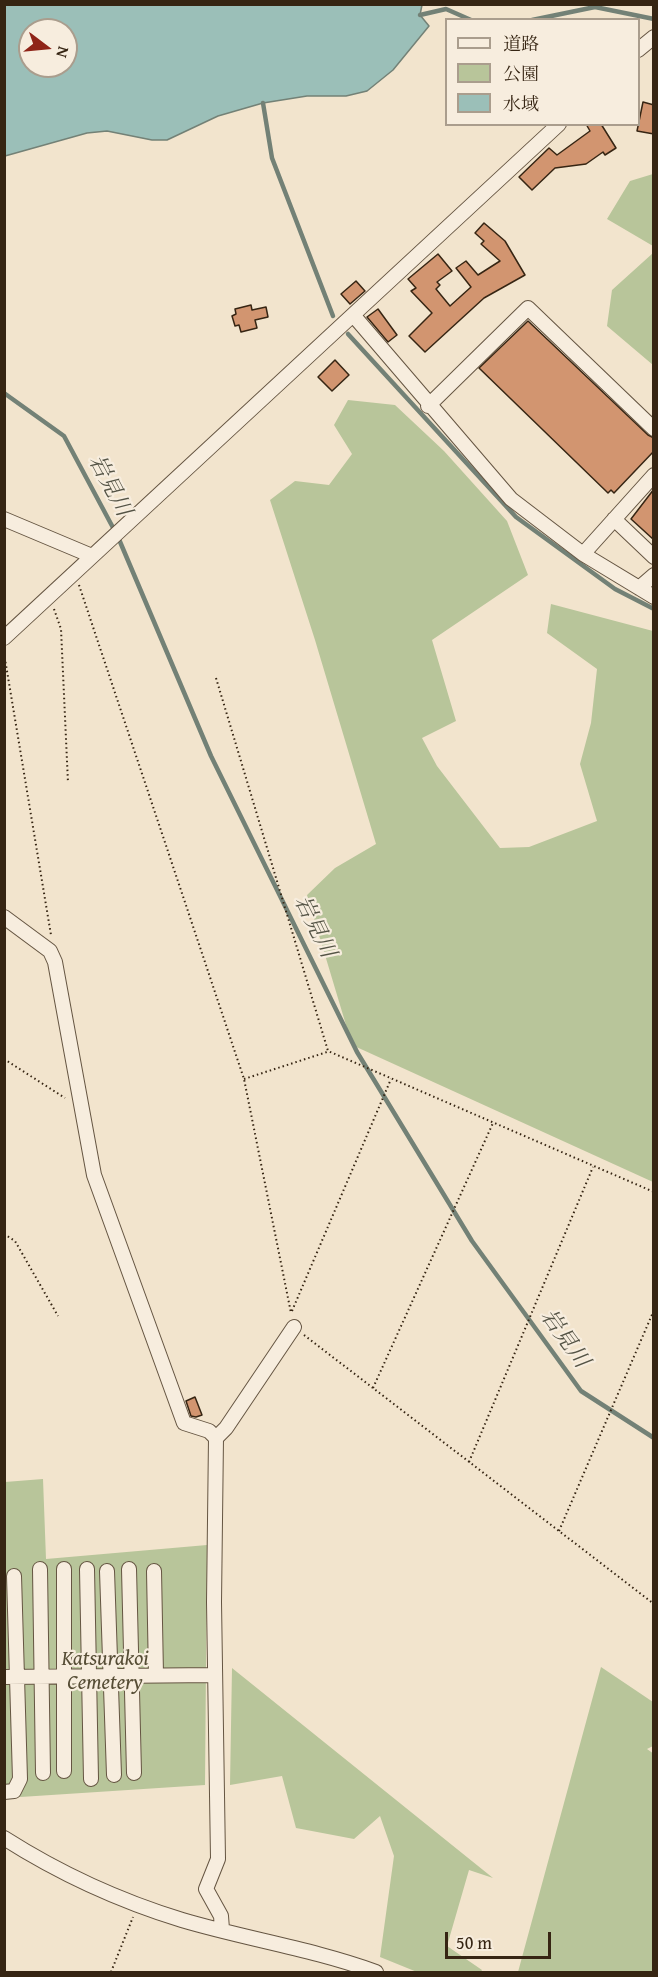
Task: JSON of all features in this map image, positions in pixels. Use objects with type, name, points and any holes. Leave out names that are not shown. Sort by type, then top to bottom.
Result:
[{"type":"street","points":[[640,50],[654,36]]},
{"type":"street","points":[[4,638],[557,126]]},
{"type":"street","points":[[428,406],[528,308],[654,429]]},
{"type":"street","points":[[354,316],[428,406],[511,499],[583,554],[654,597]]},
{"type":"street","points":[[583,554],[654,475]]},
{"type":"street","points":[[4,519],[92,556]]},
{"type":"street","points":[[614,519],[654,557]]},
{"type":"street","points":[[639,588],[654,575]]},
{"type":"street","points":[[4,916],[50,951],[55,962],[94,1175],[184,1423],[209,1431],[216,1438]]},
{"type":"street","points":[[222,1929],[221,1916],[206,1889],[218,1859],[215,1675],[216,1438],[226,1428],[294,1327]]},
{"type":"street","points":[[40,1569],[43,1773]]},
{"type":"street","points":[[64,1569],[66,1676],[64,1771]]},
{"type":"street","points":[[87,1569],[91,1779]]},
{"type":"street","points":[[129,1569],[134,1773]]},
{"type":"street","points":[[107,1571],[114,1775]]},
{"type":"street","points":[[154,1571],[156,1675]]},
{"type":"street","points":[[4,1792],[14,1791],[20,1779],[11,1677],[14,1576]]},
{"type":"street","points":[[11,1677],[133,1674],[215,1675]]},
{"type":"street","points":[[4,1838],[44,1863],[138,1905],[184,1921],[345,1961],[376,1972]]},
{"type":"path","points":[[75,571],[244,1079],[294,1327],[653,1603],[654,1598]]},
{"type":"path","points":[[50,595],[61,629],[68,783]]},
{"type":"path","points":[[4,653],[52,938],[50,951]]},
{"type":"path","points":[[216,678],[328,1051]]},
{"type":"path","points":[[244,1079],[328,1051],[654,1192]]},
{"type":"path","points":[[4,1059],[80,1108]]},
{"type":"path","points":[[291,1312],[391,1079]]},
{"type":"path","points":[[372,1388],[493,1123]]},
{"type":"path","points":[[469,1462],[593,1167]]},
{"type":"path","points":[[4,1233],[15,1241],[58,1316]]},
{"type":"path","points":[[558,1531],[654,1310]]},
{"type":"path","points":[[111,1972],[138,1905]]},
{"type":"green space","points":[[654,174],[653,246],[607,219],[630,181]]},
{"type":"green space","points":[[653,253],[653,365],[607,326],[612,290]]},
{"type":"green space","points":[[348,400],[395,405],[444,451],[507,521],[528,575],[432,640],[456,721],[422,738],[437,766],[500,848],[529,847],[597,821],[580,764],[591,723],[597,669],[547,633],[551,604],[653,631],[653,1182],[352,1045],[307,895],[335,868],[376,844],[270,500],[295,481],[329,485],[352,454],[334,425]]},
{"type":"green space","name":"Katsurakoi Cemetery","points":[[43,1479],[46,1559],[207,1545],[205,1785],[5,1798],[5,1482]]},
{"type":"green space","points":[[601,1667],[653,1702],[653,1746],[647,1749],[654,1754],[653,1972],[518,1972]]},
{"type":"green space","points":[[232,1668],[493,1878],[469,1870],[447,1946],[482,1970],[481,1972],[417,1972],[380,1957],[394,1856],[380,1816],[354,1839],[296,1828],[282,1776],[230,1785]]},
{"type":"water","points":[[5,4],[422,5],[420,15],[429,26],[393,70],[367,91],[346,96],[307,96],[263,103],[218,116],[167,140],[152,140],[107,131],[87,133],[5,156]]},
{"type":"building","points":[[643,102],[654,105],[654,134],[637,131],[640,126]]},
{"type":"building","points":[[587,126],[602,126],[616,148],[605,155],[603,152],[586,164],[555,168],[532,190],[519,177],[549,148],[557,155],[590,131]]},
{"type":"building","points":[[484,223],[505,241],[525,275],[484,298],[425,352],[409,336],[432,313],[411,291],[416,288],[408,279],[438,254],[452,271],[437,282],[440,285],[436,289],[450,306],[471,287],[456,268],[466,261],[478,275],[500,261],[481,244],[484,241],[475,233]]},
{"type":"building","points":[[356,281],[365,291],[350,304],[341,294]]},
{"type":"building","points":[[251,305],[252,310],[266,307],[268,317],[255,320],[257,328],[241,332],[239,325],[235,326],[232,316],[236,314],[235,309]]},
{"type":"building","points":[[378,309],[397,335],[388,342],[367,317]]},
{"type":"building","points":[[528,321],[648,435],[654,438],[654,451],[614,493],[611,490],[608,493],[479,368]]},
{"type":"building","points":[[335,360],[349,375],[332,391],[318,377]]},
{"type":"building","points":[[654,489],[654,540],[631,519]]},
{"type":"building","points":[[195,1397],[202,1415],[196,1417],[191,1416],[186,1401]]},
{"type":"waterway","points":[[542,18],[595,7],[654,19]]},
{"type":"waterway","points":[[420,15],[446,9],[466,18]]},
{"type":"waterway","points":[[263,103],[272,158],[333,316]]},
{"type":"waterway","points":[[348,334],[516,517],[615,589],[654,609]]},
{"type":"waterway","name":"岩見川","points":[[4,393],[64,436],[118,537],[211,756],[357,1052],[472,1241],[581,1391],[654,1438]]}]
